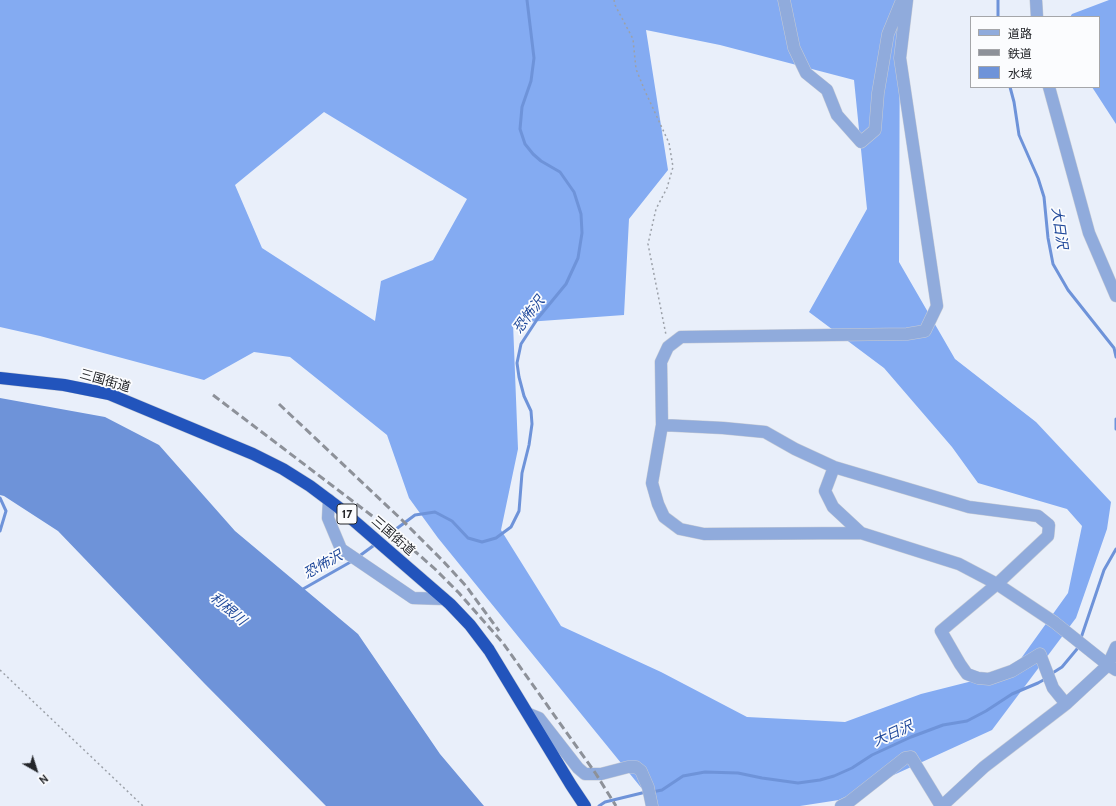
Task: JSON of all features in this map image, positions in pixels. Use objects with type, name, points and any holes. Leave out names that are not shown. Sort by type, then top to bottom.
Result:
[{"type":"highway","name":"三国街道","points":[[0,378],[64,384],[109,394],[253,454],[297,477],[338,506],[444,599],[470,625],[489,650],[585,806]]},
{"type":"street","points":[[784,0],[794,48],[806,73],[827,90],[837,115],[861,142],[875,130],[878,93],[888,34],[902,0]]},
{"type":"street","points":[[907,0],[900,58],[937,306],[925,331],[908,334],[681,337],[668,347],[661,362],[662,425],[652,483],[658,504],[664,517],[680,529],[704,534],[861,533],[959,564],[997,584],[1054,622],[1108,665]]},
{"type":"street","points":[[1036,0],[1037,16]]},
{"type":"street","points":[[1049,88],[1089,233],[1116,296]]},
{"type":"street","points":[[662,425],[765,432],[795,449],[834,467],[969,507],[1038,516],[1049,525],[1048,536],[997,584],[940,631],[967,674],[978,678],[989,679],[1012,671],[1040,654],[1053,688],[1066,704]]},
{"type":"street","points":[[834,467],[825,491],[834,507],[861,533]]},
{"type":"street","points":[[329,500],[328,518],[341,549],[413,598],[444,599]]},
{"type":"street","points":[[841,806],[849,802],[905,758],[911,757],[942,806],[984,767],[1066,704],[1108,665],[1116,647]]},
{"type":"street","points":[[529,714],[539,718],[578,768],[585,774],[601,774],[628,767],[636,767],[641,771],[650,797]]},
{"type":"path","points":[[614,0],[615,5],[633,39],[636,69],[669,143],[673,167],[667,188],[656,209],[648,244],[668,347]]},
{"type":"path","points":[[0,670],[143,806]]},
{"type":"shaded area","points":[[0,0],[900,0],[899,262],[955,359],[1036,422],[1111,502],[1107,529],[1076,618],[992,730],[839,800],[800,806],[656,806],[438,538],[409,498],[387,435],[290,357],[254,352],[204,380],[40,336],[0,327]],"holes":[[[646,30],[720,45],[854,80],[867,209],[809,312],[884,368],[952,447],[978,483],[1067,509],[1082,526],[1068,593],[1012,671],[921,694],[845,722],[747,717],[661,672],[561,626],[501,530],[518,449],[513,323],[624,315],[629,219],[668,170]],[[324,112],[467,199],[433,260],[381,281],[375,321],[262,248],[235,185]]]},
{"type":"shaded area","points":[[1109,0],[1116,0],[1116,124],[1093,88],[1100,88],[1100,16],[1071,16],[1072,14]]},
{"type":"water","name":"利根川","points":[[0,398],[105,417],[159,445],[235,531],[358,634],[440,754],[484,806],[326,806],[204,683],[58,531],[4,496],[0,495]]},
{"type":"waterway","name":"恐怖沢","points":[[388,535],[415,515],[435,512],[452,521],[468,538],[482,542],[496,538],[511,527],[519,511],[522,473],[529,445],[532,424],[531,411],[524,396],[517,363],[521,344],[538,318],[566,284],[578,258],[582,233],[581,214],[574,192],[560,172],[541,161],[533,154],[525,144],[520,129],[522,107],[531,81],[534,58],[527,0]]},
{"type":"waterway","name":"大日沢","points":[[998,0],[998,16]]},
{"type":"waterway","name":"大日沢","points":[[1010,88],[1019,135],[1038,178],[1044,197],[1048,238],[1053,264],[1068,290],[1114,348],[1116,357]]},
{"type":"waterway","name":"大日沢","points":[[1116,419],[1116,429]]},
{"type":"waterway","points":[[0,498],[6,511],[0,531]]},
{"type":"waterway","name":"恐怖沢","points":[[358,557],[373,546]]},
{"type":"waterway","name":"大日沢","points":[[1081,638],[1104,570],[1116,549]]},
{"type":"waterway","name":"恐怖沢","points":[[302,591],[303,589],[354,560]]},
{"type":"waterway","name":"大日沢","points":[[1051,674],[1062,667],[1077,649],[1078,645]]},
{"type":"waterway","name":"大日沢","points":[[652,792],[662,790],[683,776],[705,772],[738,773],[798,783],[820,780],[834,776],[852,768],[872,755],[911,737],[943,725],[967,721],[986,711],[1012,694],[1047,678]]},
{"type":"waterway","name":"大日沢","points":[[599,806],[605,802],[646,792]]},
{"type":"railway","points":[[213,395],[392,531],[435,569],[459,593],[503,643],[596,774],[616,806]]},
{"type":"railway","points":[[279,404],[402,520],[443,561],[466,586],[499,631]]}]
